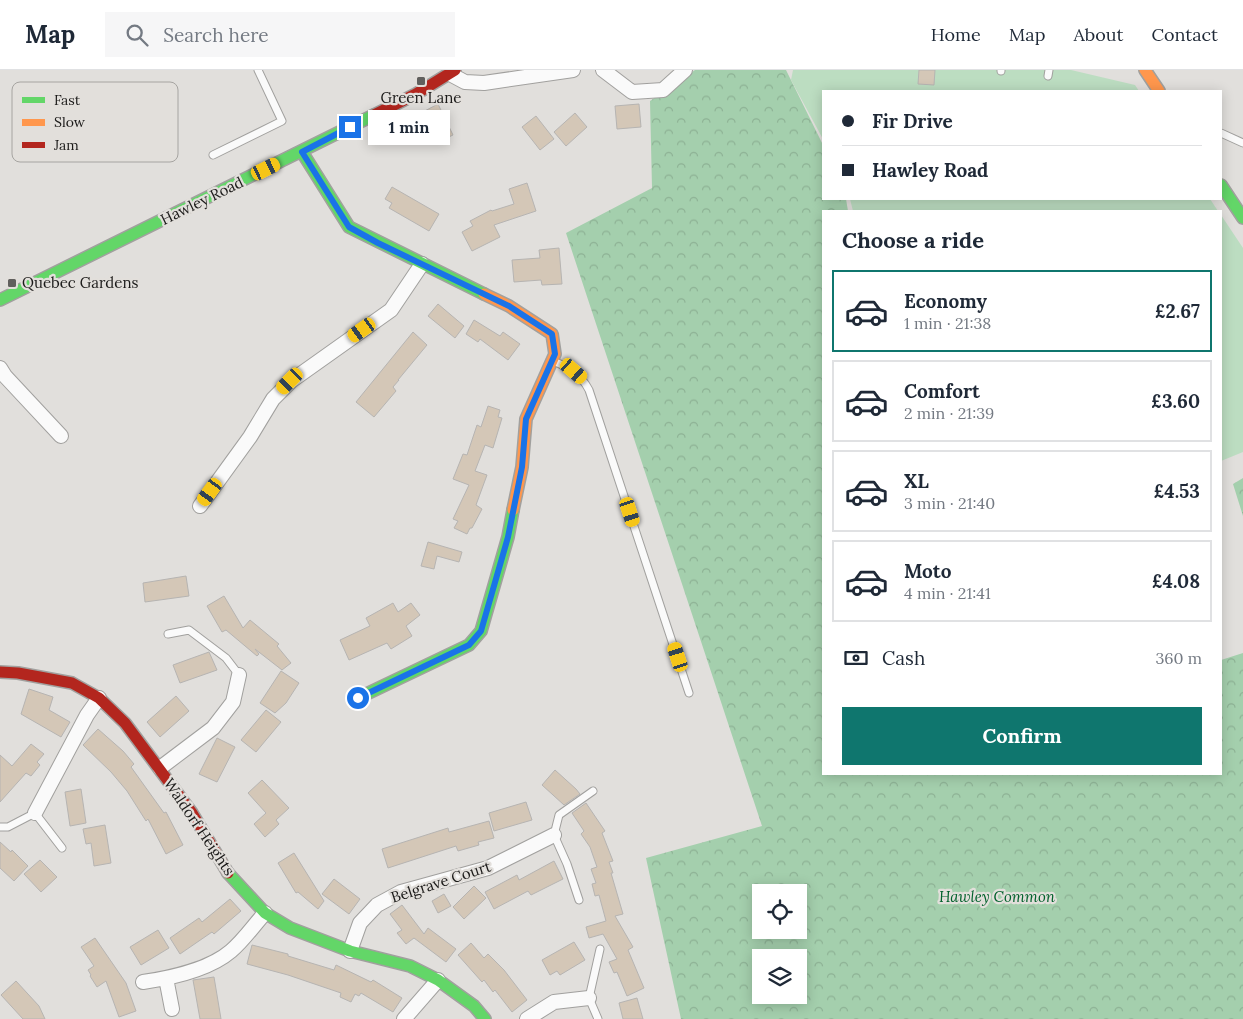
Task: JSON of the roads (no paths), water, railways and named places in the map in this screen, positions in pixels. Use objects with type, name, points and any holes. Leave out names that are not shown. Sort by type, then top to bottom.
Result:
[{"type":"street","points":[[452,72],[464,82],[484,83],[573,70]]},
{"type":"street","points":[[602,70],[632,92],[663,90],[685,70]]},
{"type":"street","points":[[1145,70],[1158,90]]},
{"type":"street","name":"Hawley Road","points":[[0,300],[302,152],[416,94],[452,72]]},
{"type":"street","points":[[302,152],[349,227],[378,243],[509,306],[552,334],[555,354],[526,419],[522,467],[508,537],[481,631],[469,645],[358,698]]},
{"type":"street","points":[[1222,186],[1243,218]]},
{"type":"street","points":[[200,506],[250,437],[273,398],[290,381],[391,310],[422,264]]},
{"type":"street","points":[[0,368],[5,376],[61,436]]},
{"type":"street","name":"Waldorf Heights","points":[[0,672],[18,673],[72,683],[99,698],[125,723],[160,768],[192,813],[227,872],[265,913],[290,928],[350,951],[410,966],[438,980],[474,1006],[485,1019]]},
{"type":"street","points":[[160,768],[213,728],[233,702],[239,675]]},
{"type":"street","points":[[35,813],[99,698]]},
{"type":"street","name":"Belgrave Court","points":[[350,951],[360,923],[377,905],[401,892],[488,868],[554,835]]},
{"type":"street","points":[[143,982],[166,978],[214,962],[231,951],[265,913]]},
{"type":"street","points":[[166,978],[172,1008]]},
{"type":"street","points":[[404,1019],[438,980]]},
{"type":"street","points":[[527,1019],[554,1002],[590,998]]},
{"type":"lane","points":[[214,155],[282,121],[258,70]]},
{"type":"lane","points":[[1222,132],[1243,143]]},
{"type":"lane","points":[[552,361],[574,371],[583,379],[589,390],[690,693]]},
{"type":"lane","points":[[168,634],[189,630],[226,658],[239,675]]},
{"type":"lane","points":[[579,900],[567,864],[554,835],[559,815],[593,791]]},
{"type":"lane","points":[[0,827],[8,827],[35,813],[62,848]]},
{"type":"lane","points":[[598,1019],[590,998],[600,949]]},
{"type":"place","name":"Green Lane","points":[[421,81]]},
{"type":"place","name":"Quebec Gardens","points":[[12,283]]},
{"type":"park label","name":"Hawley Common","points":[[997,897]]}]
